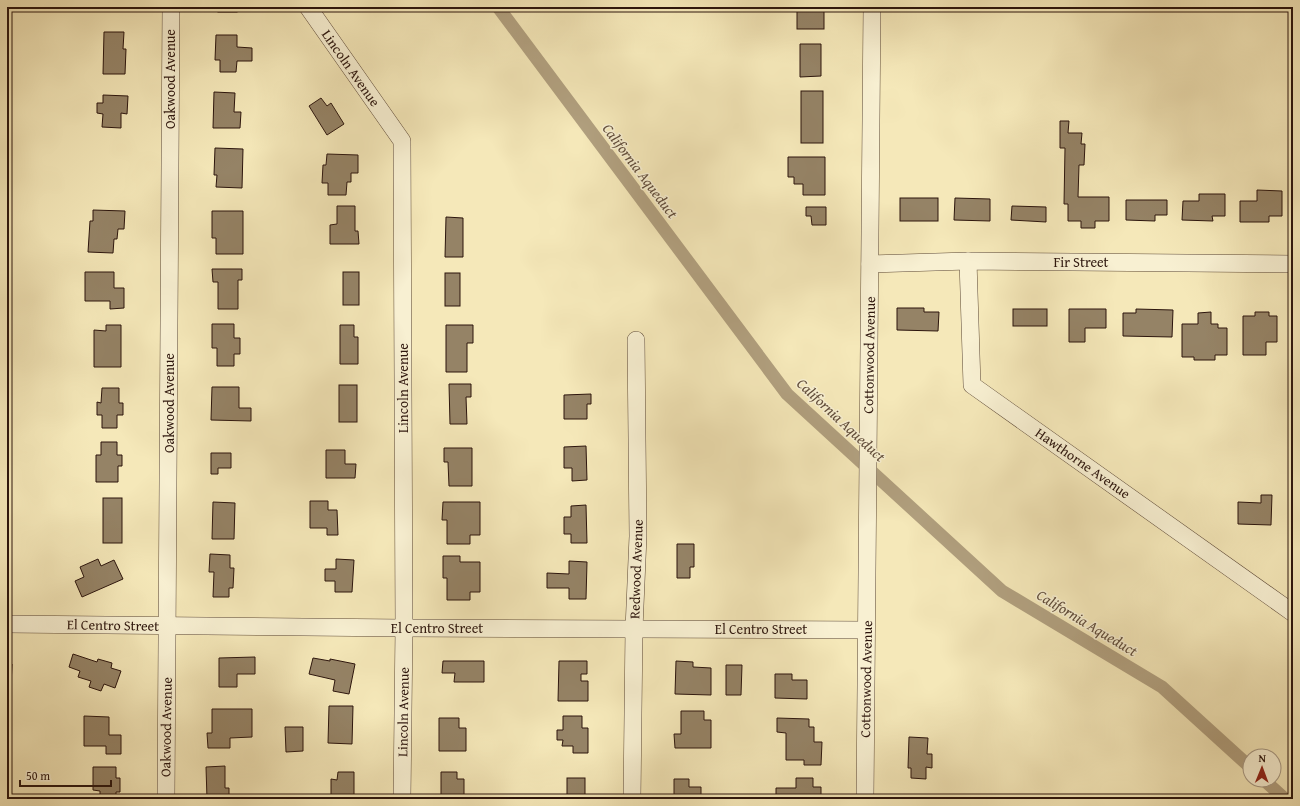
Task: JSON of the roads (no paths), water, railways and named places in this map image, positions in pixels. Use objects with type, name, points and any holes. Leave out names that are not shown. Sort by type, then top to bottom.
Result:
[{"type":"street","name":"Oakwood Avenue","points":[[166,799],[171,7]]},
{"type":"street","name":"Lincoln Avenue","points":[[308,7],[402,141],[404,628],[402,799]]},
{"type":"street","name":"Cottonwood Avenue","points":[[864,799],[872,7]]},
{"type":"street","name":"Fir Street","points":[[870,264],[968,261],[1293,264]]},
{"type":"street","name":"Hawthorne Avenue","points":[[968,261],[972,384],[1293,613]]},
{"type":"street","name":"Redwood Avenue","points":[[632,799],[634,629],[638,536],[636,340]]},
{"type":"street","name":"El Centro Street","points":[[7,624],[404,628],[866,630]]},
{"type":"waterway","name":"California Aqueduct","points":[[498,7],[787,394],[1002,591],[1162,687],[1242,760]]},
{"type":"waterway","name":"California Aqueduct","points":[[1273,788],[1285,799]]}]
